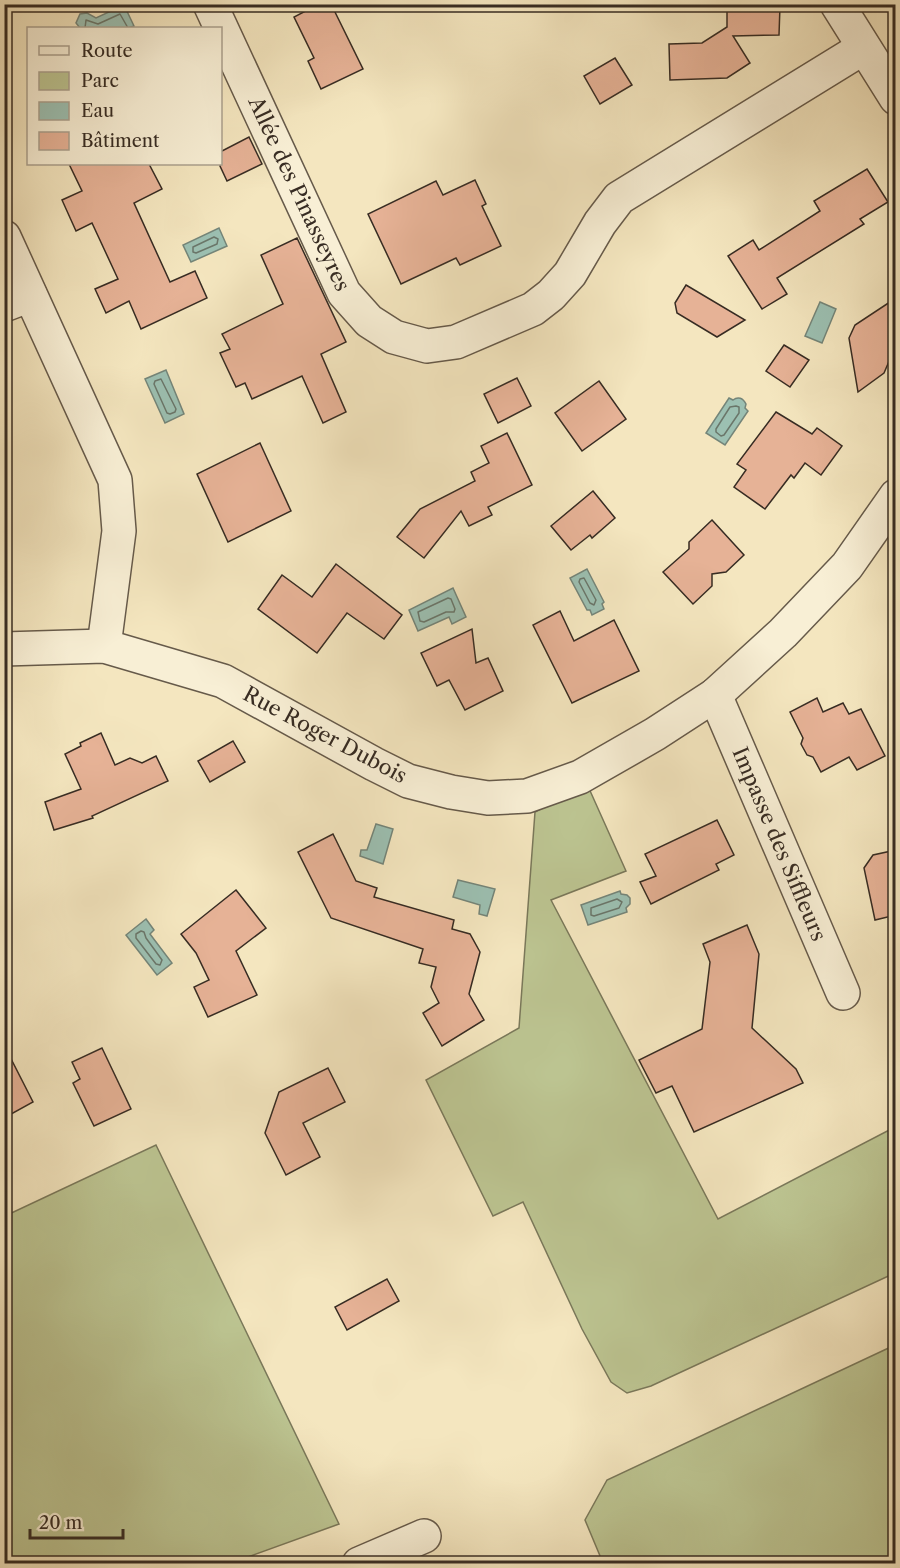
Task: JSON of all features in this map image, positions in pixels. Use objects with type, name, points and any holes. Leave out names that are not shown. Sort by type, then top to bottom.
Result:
[{"type":"street","name":"Allée des Pinasseyres","points":[[210,4],[221,27]]},
{"type":"street","points":[[837,4],[896,98]]},
{"type":"street","name":"Allée des Pinasseyres","points":[[222,30],[344,293],[369,321],[394,337],[427,346],[456,342],[533,309],[551,295],[570,274],[600,223],[619,198],[863,48]]},
{"type":"street","points":[[4,237],[17,300],[115,480],[119,531],[104,646]]},
{"type":"street","name":"Rue Roger Dubois","points":[[4,649],[104,646],[223,681],[408,781],[451,792],[488,798],[527,796],[580,777],[655,734],[716,695],[783,633],[847,566],[896,496]]},
{"type":"street","name":"Impasse des Siffleurs","points":[[716,695],[843,993]]},
{"type":"street","points":[[359,1563],[424,1536]]},
{"type":"green space","points":[[587,784],[626,871],[551,900],[718,1219],[895,1127],[895,1273],[651,1386],[627,1393],[611,1382],[582,1329],[523,1202],[493,1216],[426,1080],[519,1028],[535,812]]},
{"type":"green space","points":[[156,1145],[339,1524],[248,1557],[249,1563],[5,1563],[5,1216]]},
{"type":"green space","points":[[895,1345],[895,1563],[603,1563],[585,1520],[607,1480]]},
{"type":"water","points":[[124,5],[134,26],[79,27],[76,23],[80,14],[87,13],[96,18]]},
{"type":"water","points":[[219,228],[227,246],[191,262],[183,245]]},
{"type":"water","points":[[820,302],[836,309],[822,343],[805,336]]},
{"type":"water","points":[[166,370],[184,414],[165,423],[145,379]]},
{"type":"water","points":[[729,398],[742,399],[748,411],[725,445],[706,433]]},
{"type":"water","points":[[587,569],[604,602],[602,604],[604,609],[592,615],[570,578]]},
{"type":"water","points":[[453,588],[466,617],[452,624],[449,617],[418,631],[409,610]]},
{"type":"water","points":[[376,824],[393,829],[383,864],[360,856],[361,850],[367,850]]},
{"type":"water","points":[[458,880],[495,889],[487,916],[479,914],[480,905],[453,897]]},
{"type":"water","points":[[620,891],[621,894],[630,898],[630,904],[626,908],[627,912],[588,925],[581,905]]},
{"type":"water","points":[[146,919],[154,930],[150,934],[172,963],[157,975],[126,935]]},
{"type":"building","points":[[319,4],[331,4],[363,69],[321,89],[308,61],[314,58],[294,17]]},
{"type":"building","points":[[727,4],[780,6],[779,35],[733,36],[750,63],[727,78],[670,80],[669,44],[702,43],[727,27]]},
{"type":"building","points":[[615,58],[632,85],[600,104],[584,76]]},
{"type":"building","points":[[249,137],[262,164],[227,181],[220,166],[222,165],[222,151]]},
{"type":"building","points":[[69,165],[150,165],[162,189],[134,203],[170,282],[195,271],[207,298],[141,329],[129,301],[106,313],[95,289],[118,279],[92,223],[76,231],[62,200],[82,191]]},
{"type":"building","points":[[867,169],[888,202],[860,219],[864,224],[777,278],[787,294],[762,309],[728,256],[753,240],[759,250],[820,211],[814,201]]},
{"type":"building","points":[[475,180],[486,204],[482,206],[501,246],[460,265],[456,258],[401,284],[368,214],[436,181],[443,195]]},
{"type":"building","points":[[297,238],[346,342],[321,354],[346,412],[323,423],[302,376],[252,399],[245,383],[236,387],[220,353],[230,349],[222,334],[283,304],[261,255]]},
{"type":"building","points":[[686,285],[745,320],[717,337],[677,313],[675,303]]},
{"type":"building","points":[[896,298],[896,345],[884,373],[858,392],[849,338],[855,325]]},
{"type":"building","points":[[784,345],[809,360],[790,387],[766,371]]},
{"type":"building","points":[[517,378],[531,406],[498,423],[484,394]]},
{"type":"building","points":[[599,381],[626,419],[582,451],[555,413]]},
{"type":"building","points":[[776,412],[812,434],[817,428],[842,446],[821,475],[805,463],[794,478],[791,475],[765,509],[734,487],[746,470],[737,464]]},
{"type":"building","points":[[507,433],[532,485],[488,507],[492,515],[469,526],[461,511],[424,558],[397,537],[420,509],[475,481],[471,472],[489,463],[481,446]]},
{"type":"building","points":[[260,443],[291,511],[228,542],[197,474]]},
{"type":"building","points":[[593,491],[615,518],[592,538],[590,535],[571,550],[551,526]]},
{"type":"building","points":[[712,520],[744,555],[726,572],[712,574],[712,586],[693,604],[663,572],[689,549],[689,542]]},
{"type":"building","points":[[336,564],[402,615],[384,639],[347,613],[317,653],[258,609],[282,575],[312,597]]},
{"type":"building","points":[[560,611],[574,641],[614,620],[639,671],[572,703],[533,625]]},
{"type":"building","points":[[472,629],[476,663],[488,658],[503,691],[465,710],[449,680],[437,686],[421,653]]},
{"type":"building","points":[[817,698],[823,712],[843,703],[849,714],[861,709],[885,756],[857,770],[849,757],[821,772],[813,757],[807,755],[801,744],[803,738],[790,712]]},
{"type":"building","points":[[101,733],[115,765],[130,758],[142,763],[156,756],[168,781],[92,816],[93,818],[54,830],[45,802],[81,789],[65,754],[81,746],[80,743]]},
{"type":"building","points":[[233,741],[245,762],[210,782],[198,761]]},
{"type":"building","points":[[717,820],[734,855],[716,864],[719,870],[651,904],[640,882],[656,876],[645,854]]},
{"type":"building","points":[[333,834],[356,881],[377,888],[374,897],[454,920],[452,929],[470,934],[480,952],[469,994],[484,1020],[442,1046],[423,1013],[439,1003],[431,987],[436,967],[419,963],[423,949],[331,918],[298,852]]},
{"type":"building","points":[[896,850],[896,915],[875,920],[864,868],[873,855]]},
{"type":"building","points":[[236,890],[266,928],[236,951],[257,995],[208,1017],[194,987],[209,980],[196,953],[181,934]]},
{"type":"building","points":[[747,925],[759,954],[752,1028],[796,1069],[803,1083],[694,1132],[672,1086],[656,1093],[639,1060],[702,1029],[710,962],[703,944]]},
{"type":"building","points":[[4,1045],[33,1102],[4,1118]]},
{"type":"building","points":[[102,1048],[131,1109],[94,1126],[73,1083],[80,1079],[72,1062]]},
{"type":"building","points":[[328,1068],[345,1102],[303,1123],[320,1157],[286,1175],[265,1133],[279,1092]]},
{"type":"building","points":[[387,1279],[399,1301],[347,1330],[335,1307]]}]
